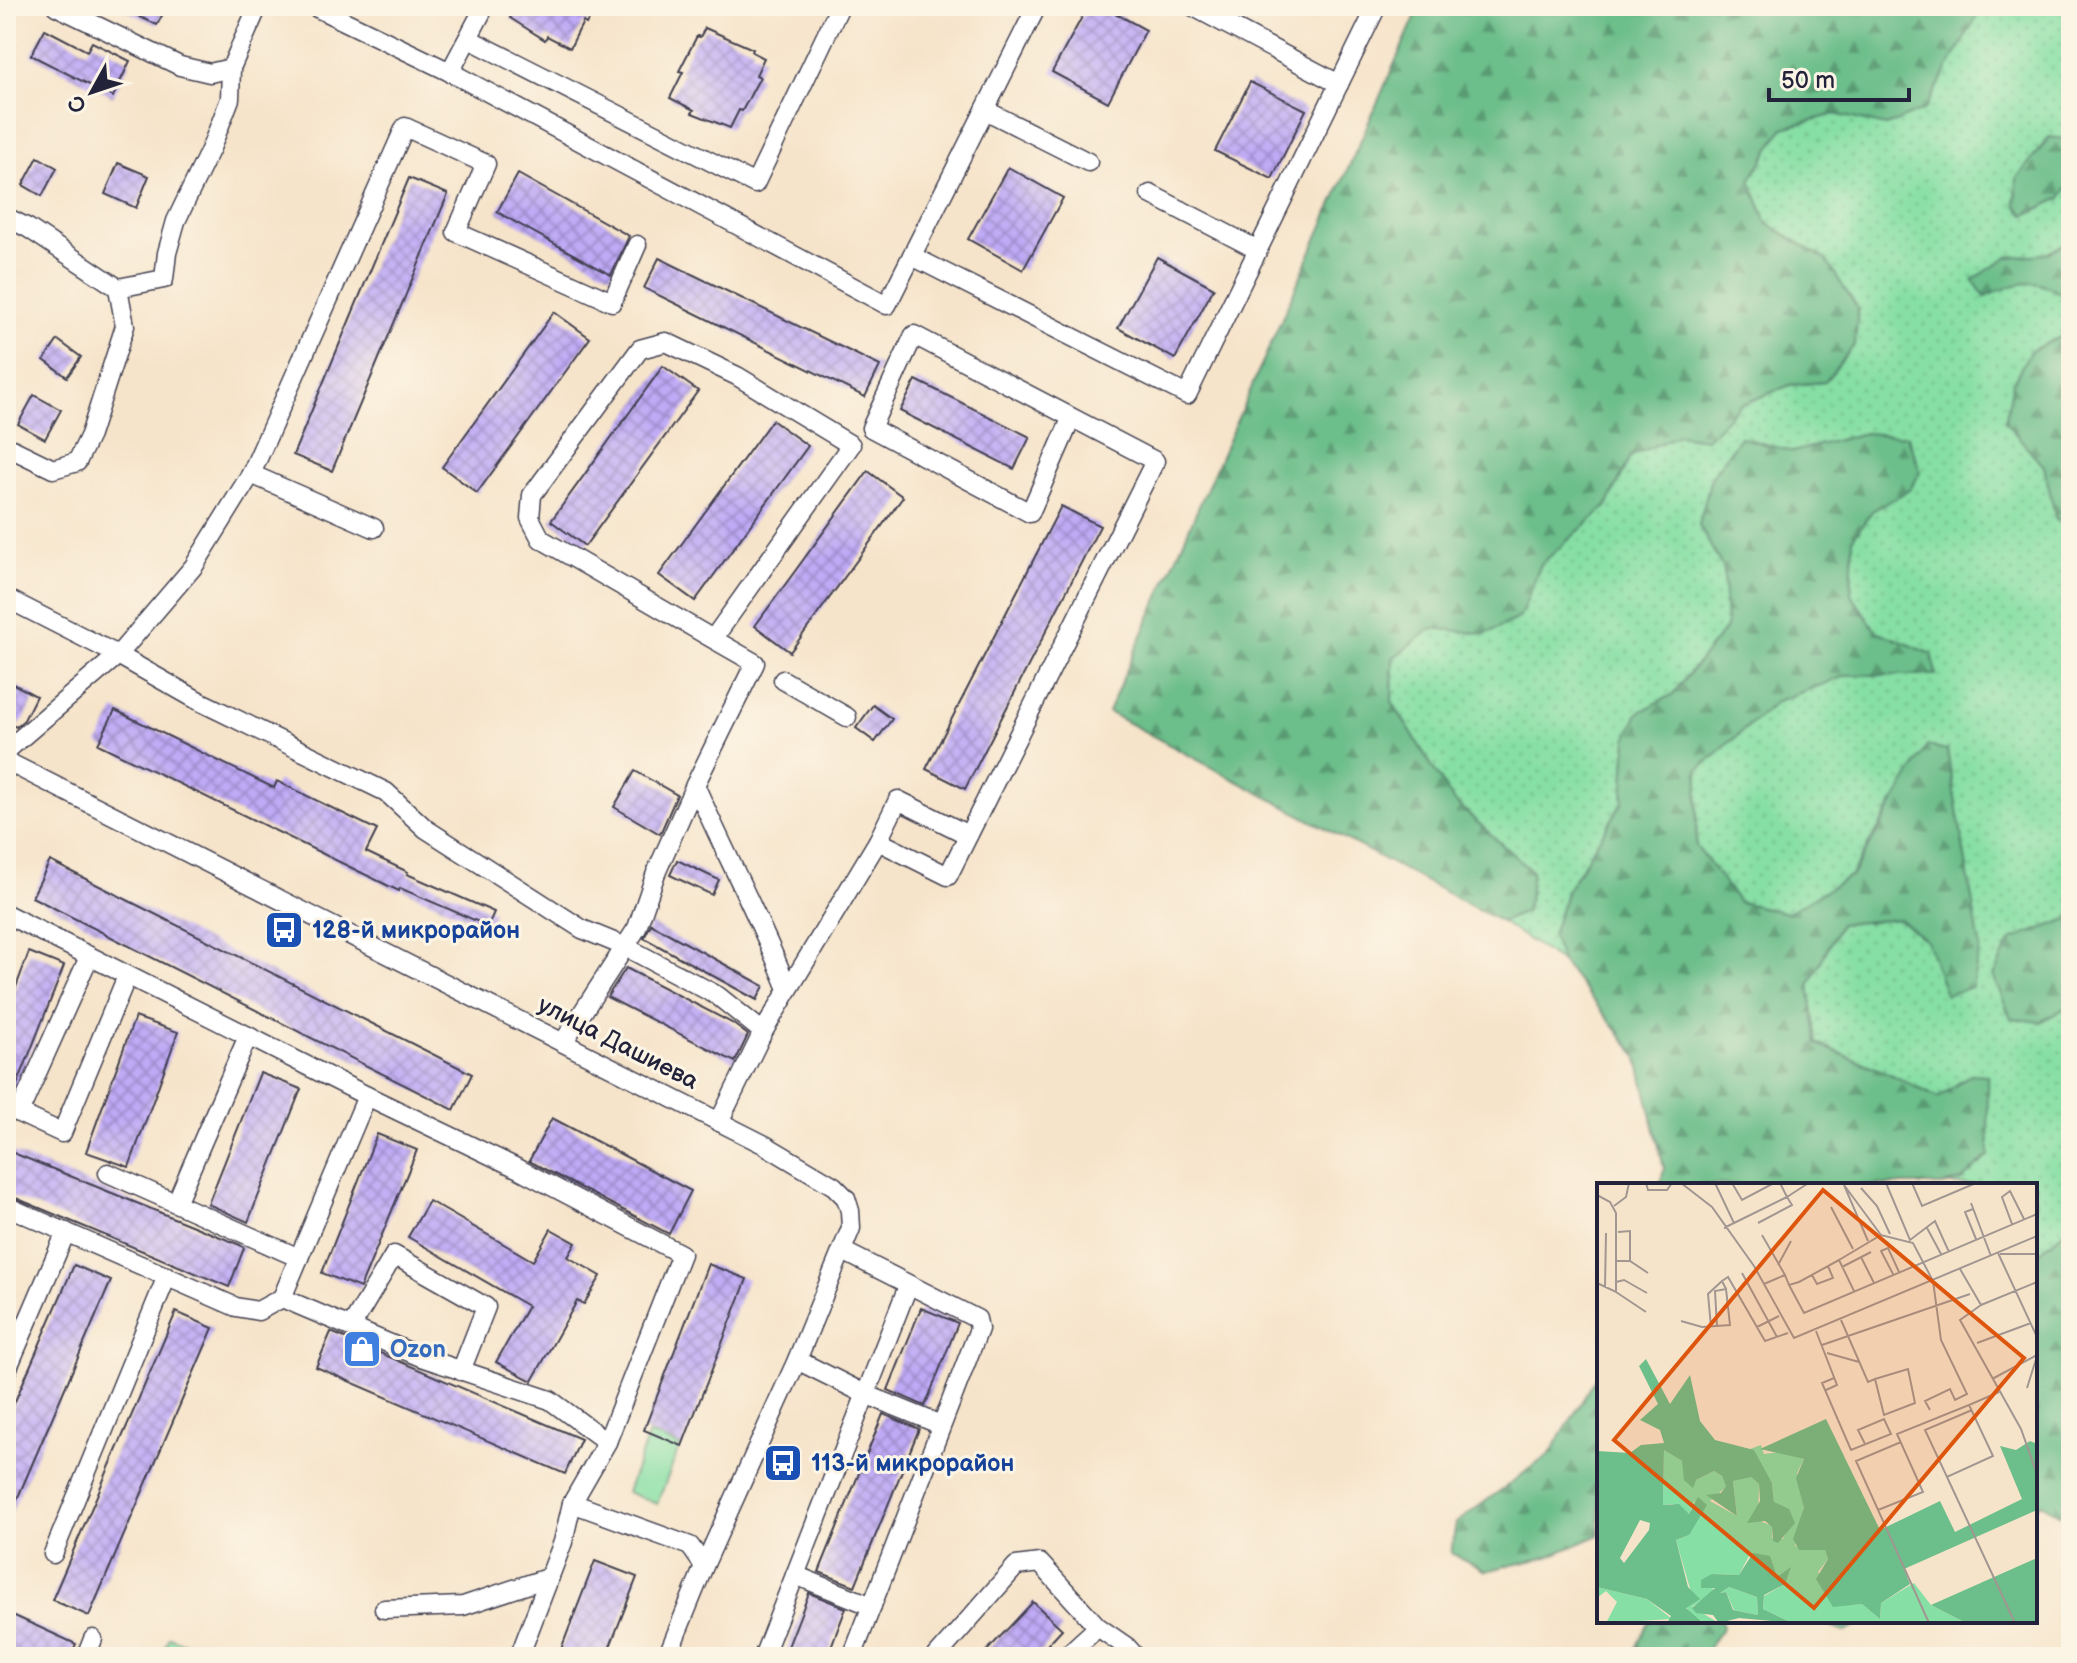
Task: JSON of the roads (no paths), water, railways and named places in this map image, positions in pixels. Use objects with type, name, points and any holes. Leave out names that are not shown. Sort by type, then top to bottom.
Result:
[{"type":"street","points":[[56,6],[180,66],[210,73],[231,68]]},
{"type":"street","points":[[6,217],[28,228],[118,288],[164,279],[176,221],[211,148],[230,99],[231,68],[258,6]]},
{"type":"street","points":[[313,6],[450,72],[887,305],[1037,6]]},
{"type":"street","points":[[450,72],[485,6]]},
{"type":"street","points":[[469,39],[755,184],[840,6]]},
{"type":"street","points":[[1192,6],[1339,84]]},
{"type":"street","points":[[912,256],[1187,395],[1377,6]]},
{"type":"street","points":[[985,110],[1088,162]]},
{"type":"street","points":[[6,751],[118,655],[194,566],[251,474],[405,127],[486,164],[456,232],[612,302],[637,245]]},
{"type":"street","points":[[1150,194],[1258,250]]},
{"type":"street","points":[[6,446],[53,469],[77,462],[90,435],[125,326],[118,288]]},
{"type":"street","points":[[878,841],[948,876],[1155,461],[914,335],[871,428],[1030,513],[1071,419]]},
{"type":"street","points":[[564,1041],[637,928],[656,873],[695,785],[755,663],[713,639],[541,539],[530,518],[532,495],[640,349],[666,342],[737,376],[851,445],[713,639]]},
{"type":"street","points":[[251,474],[374,528]]},
{"type":"street","points":[[6,598],[118,655],[199,701],[386,792],[426,829],[582,929],[626,947],[718,996],[763,1032]]},
{"type":"street","points":[[783,680],[847,717]]},
{"type":"street","name":"улица Дашиева","points":[[6,761],[564,1041],[834,1186],[846,1198],[851,1228],[843,1251],[667,1657]]},
{"type":"street","points":[[695,785],[727,858],[765,931],[788,989]]},
{"type":"street","points":[[719,1122],[763,1032],[878,841],[898,800],[968,835]]},
{"type":"street","points":[[6,914],[519,1169],[681,1254],[607,1442],[572,1503],[563,1542],[519,1657]]},
{"type":"street","points":[[89,957],[13,1110],[62,1133],[127,976]]},
{"type":"street","points":[[176,1203],[248,1036]]},
{"type":"street","points":[[6,1206],[236,1307],[258,1311],[282,1298],[367,1096]]},
{"type":"street","points":[[108,1173],[299,1258]]},
{"type":"street","points":[[6,1372],[66,1232]]},
{"type":"street","points":[[843,1251],[977,1319],[979,1329],[852,1657]]},
{"type":"street","points":[[351,1327],[394,1255],[486,1307],[461,1371]]},
{"type":"street","points":[[53,1554],[167,1276]]},
{"type":"street","points":[[763,1657],[908,1286]]},
{"type":"street","points":[[282,1298],[461,1371],[550,1400],[607,1442]]},
{"type":"street","points":[[797,1360],[865,1394],[941,1425]]},
{"type":"street","points":[[572,1503],[690,1546],[704,1566]]},
{"type":"street","points":[[936,1657],[1016,1566],[1040,1563],[1127,1654]]},
{"type":"street","points":[[795,1575],[872,1606]]},
{"type":"street","points":[[384,1609],[463,1606],[550,1577]]},
{"type":"street","points":[[1065,1657],[1098,1627]]},
{"type":"place","name":"128-й микрорайон","points":[[284,930]]},
{"type":"place","name":"Ozon","points":[[362,1349]]},
{"type":"place","name":"113-й микрорайон","points":[[783,1463]]}]
